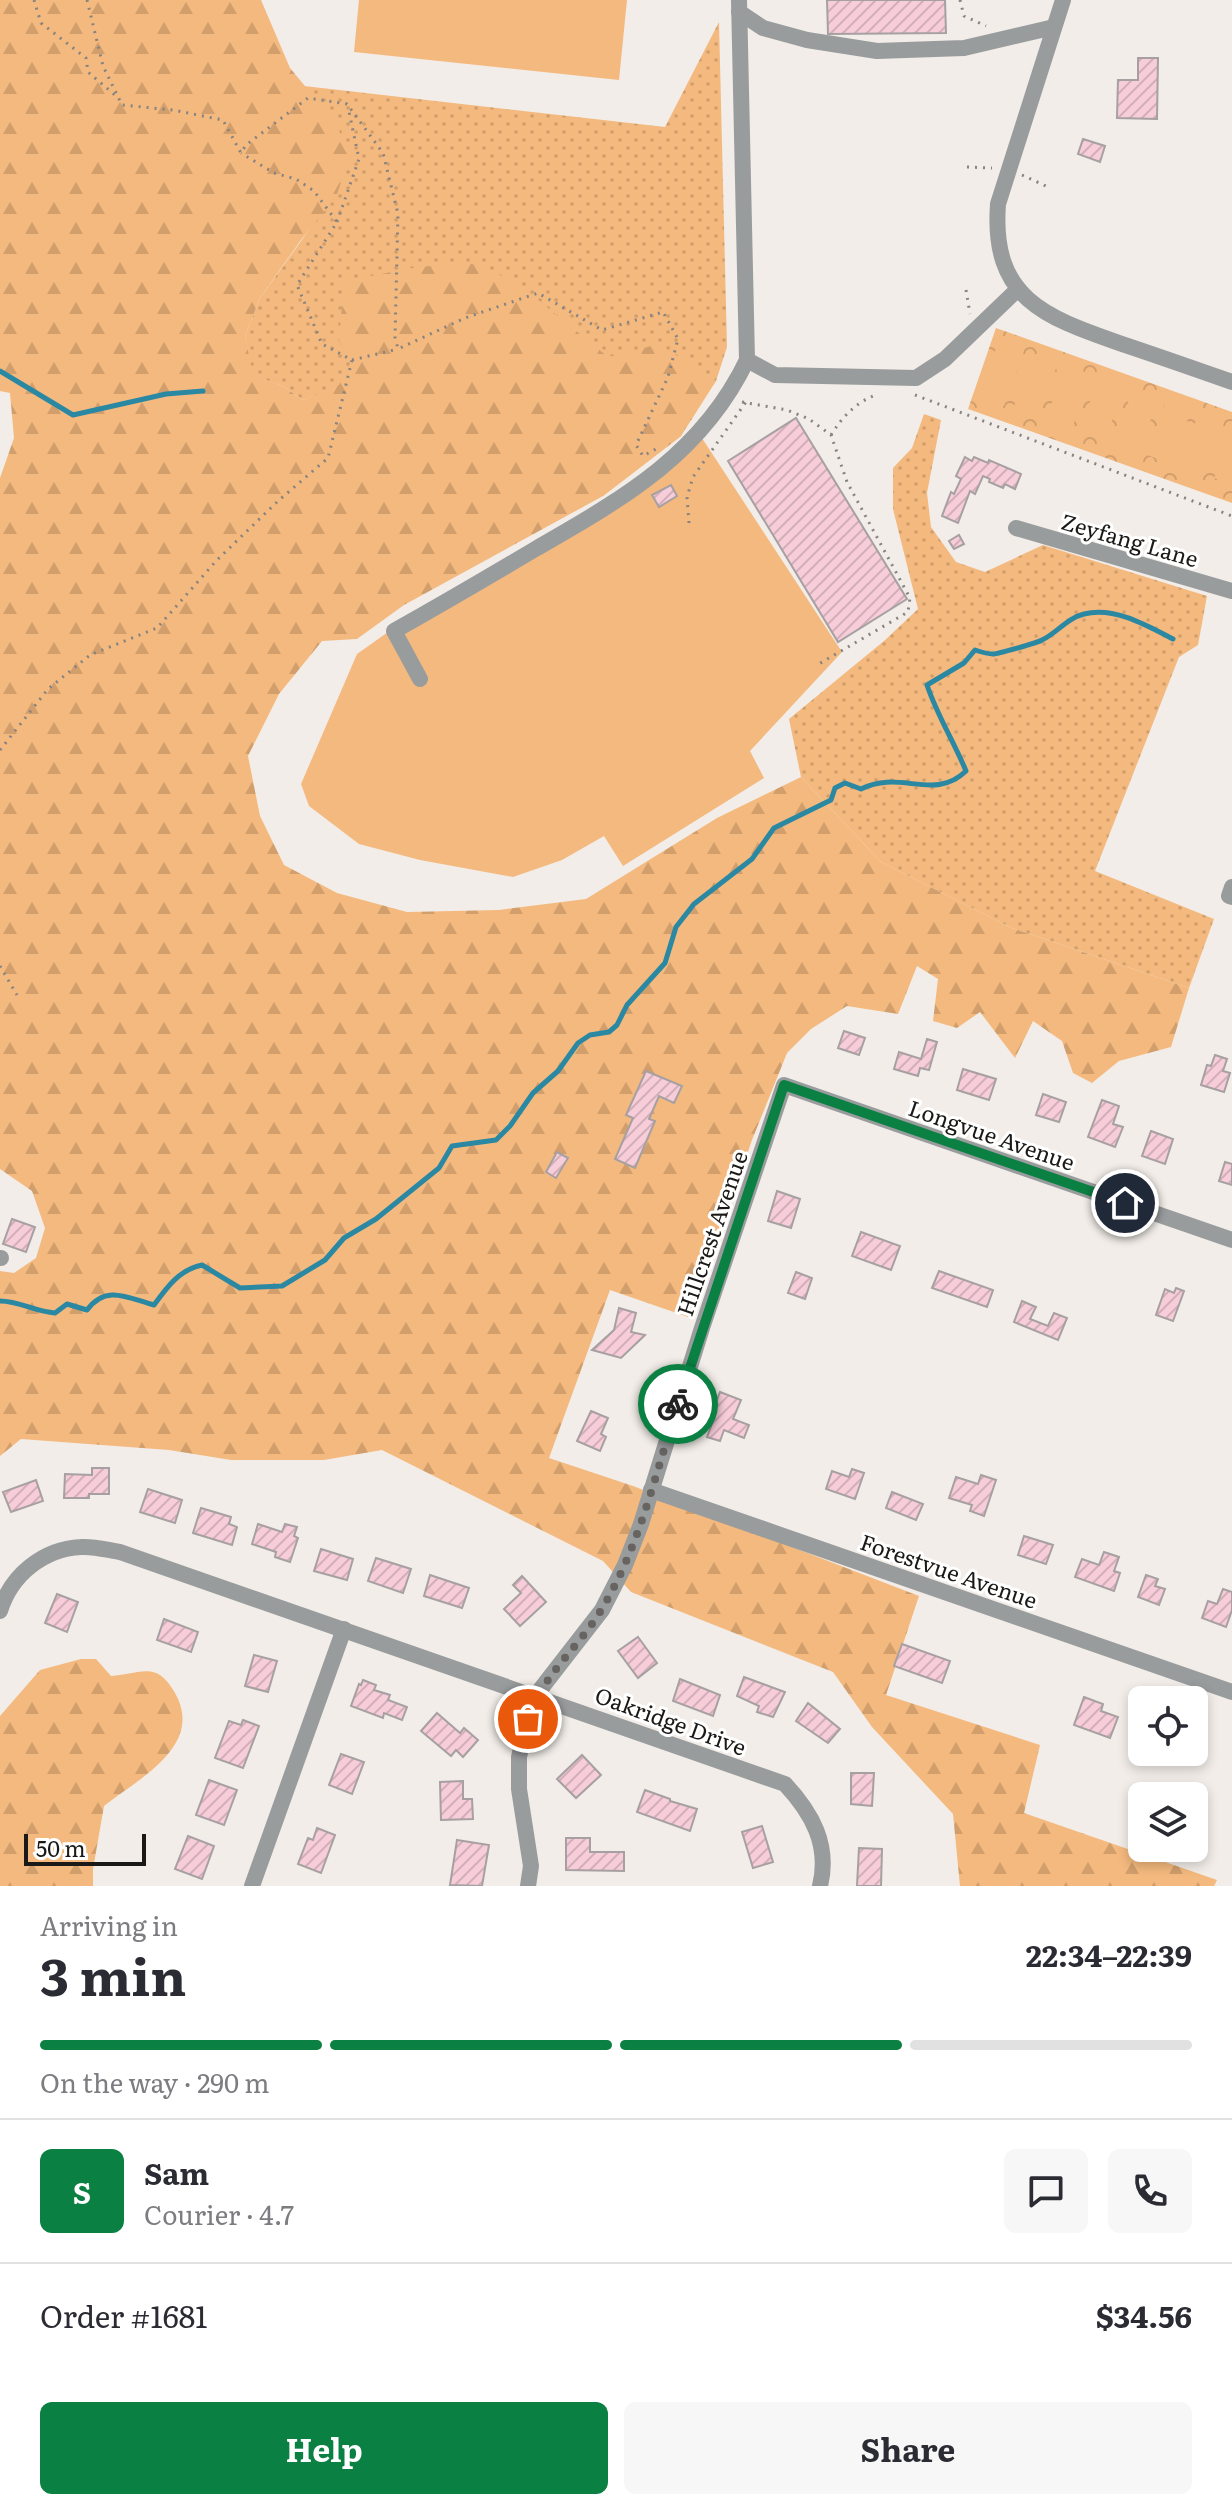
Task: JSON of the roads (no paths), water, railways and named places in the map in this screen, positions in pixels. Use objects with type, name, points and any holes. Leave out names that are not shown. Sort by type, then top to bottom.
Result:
[{"type":"street","points":[[1063,0],[998,204],[1000,250],[1018,289],[1057,321],[1232,382]]},
{"type":"street","points":[[739,6],[763,28],[807,40],[877,51],[964,48],[1054,27]]},
{"type":"street","points":[[420,679],[394,631],[621,499],[666,466],[708,422],[747,360],[739,6]]},
{"type":"street","points":[[747,360],[775,375],[916,378],[945,359],[1018,289]]},
{"type":"street","name":"Zeyfang Lane","points":[[1016,528],[1232,591]]},
{"type":"street","points":[[1232,887],[1229,896],[1232,897]]},
{"type":"street","name":"Longvue Avenue","points":[[784,1085],[1232,1240]]},
{"type":"street","name":"Hillcrest Avenue","points":[[536,1695],[602,1610],[625,1565],[784,1085]]},
{"type":"street","name":"Forestvue Avenue","points":[[651,1490],[1232,1692]]},
{"type":"street","name":"Oakridge Drive","points":[[0,1611],[14,1582],[34,1562],[57,1551],[83,1547],[120,1552],[785,1784],[807,1807],[819,1836],[823,1859],[820,1886]]},
{"type":"street","points":[[252,1886],[344,1629]]},
{"type":"street","points":[[528,1886],[531,1866],[519,1789],[519,1757],[536,1695]]},
{"type":"waterway","points":[[0,371],[73,415],[166,394],[203,391]]},
{"type":"waterway","points":[[0,1301],[55,1313],[67,1304],[87,1310],[94,1302],[110,1295],[154,1305],[180,1275],[202,1265],[240,1288],[282,1286],[325,1260],[344,1238],[376,1219],[439,1168],[452,1146],[496,1140],[533,1093],[558,1071],[578,1043],[590,1035],[609,1032],[617,1025],[627,1005],[665,963],[676,927],[694,904],[752,859],[774,828],[831,800],[835,788],[845,783],[861,789],[889,782],[942,784],[966,771],[927,685],[964,663],[975,650],[993,654],[1033,643],[1078,616],[1095,612],[1119,615],[1173,639]]}]
